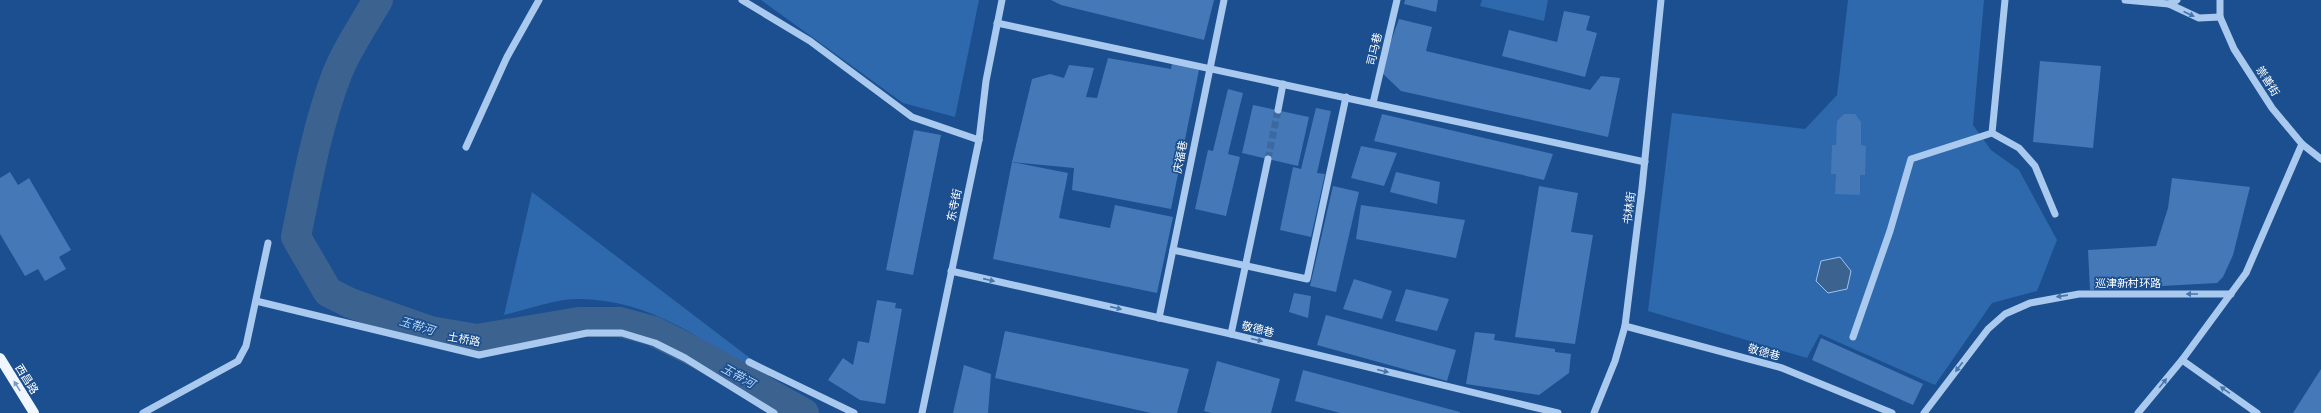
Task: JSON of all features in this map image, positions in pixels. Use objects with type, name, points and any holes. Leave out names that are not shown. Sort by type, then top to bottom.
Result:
[{"type":"main road","name":"西昌路","points":[[0,358],[34,413]]},
{"type":"street","points":[[466,147],[507,57],[539,0]]},
{"type":"street","points":[[742,0],[810,41],[912,117],[979,140]]},
{"type":"street","name":"东寺街","points":[[922,413],[979,140],[986,81],[1002,0]]},
{"type":"street","name":"庆福巷","points":[[1159,318],[1224,0]]},
{"type":"street","name":"司马巷","points":[[1373,103],[1397,0]]},
{"type":"street","name":"书林街","points":[[1594,413],[1615,361],[1625,326],[1645,162],[1661,0]]},
{"type":"street","points":[[1992,133],[2005,0]]},
{"type":"street","points":[[2125,0],[2169,4],[2199,18],[2220,17]]},
{"type":"street","points":[[2169,4],[2177,0]]},
{"type":"street","name":"崇善街","points":[[2220,0],[2220,17],[2234,49],[2272,108],[2302,144],[2321,159]]},
{"type":"street","points":[[997,23],[1645,162]]},
{"type":"street","points":[[1278,110],[1283,84]]},
{"type":"street","points":[[1173,250],[1307,279],[1346,97]]},
{"type":"street","points":[[1853,337],[1890,231],[1911,160],[1992,133],[2019,148],[2035,166],[2055,214]]},
{"type":"street","points":[[2138,413],[2182,360],[2246,273],[2302,144]]},
{"type":"street","points":[[1231,334],[1268,159]]},
{"type":"street","points":[[143,413],[238,361],[246,346],[268,243]]},
{"type":"street","name":"敬德巷","points":[[951,271],[1231,334],[1558,413]]},
{"type":"street","name":"巡津新村环路","points":[[1924,413],[1988,329],[2005,314],[2030,303],[2079,294],[2231,294]]},
{"type":"street","name":"土桥路","points":[[256,301],[478,354],[587,333],[622,333],[655,343],[685,358],[774,413]]},
{"type":"street","name":"敬德巷","points":[[1625,326],[1782,368],[1892,413]]},
{"type":"street","points":[[2182,360],[2257,413]]},
{"type":"street","points":[[749,362],[854,413]]},
{"type":"shaded area","points":[[761,0],[979,0],[955,117],[903,103]]},
{"type":"shaded area","points":[[1482,0],[1548,0],[1544,21],[1480,6]]},
{"type":"shaded area","points":[[1848,0],[1984,0],[1973,125],[1991,150],[2019,170],[2057,240],[2037,291],[1992,303],[1935,385],[1820,334],[1807,358],[1648,311],[1672,113],[1805,129],[1837,95]]},
{"type":"shaded area","points":[[532,192],[771,374],[766,380],[699,337],[653,314],[629,306],[603,301],[568,299],[504,315]]},
{"type":"shaded area","points":[[1840,257],[1851,271],[1847,289],[1828,293],[1816,281],[1821,261]]},
{"type":"building","points":[[1051,0],[1214,0],[1204,40],[1061,5]]},
{"type":"building","points":[[1405,0],[1438,0],[1436,12],[1404,4]]},
{"type":"building","points":[[1564,11],[1590,16],[1586,30],[1597,33],[1585,77],[1502,56],[1509,30],[1557,42]]},
{"type":"building","points":[[1399,19],[1432,27],[1426,51],[1590,90],[1601,76],[1620,78],[1608,137],[1401,91],[1380,71]]},
{"type":"building","points":[[1108,58],[1171,69],[1172,63],[1199,70],[1171,209],[1072,190],[1074,168],[1012,162],[1032,79],[1050,74],[1064,78],[1069,65],[1094,68],[1086,97],[1097,98]]},
{"type":"building","points":[[2040,61],[2101,66],[2093,148],[2033,142]]},
{"type":"building","points":[[1228,89],[1243,93],[1228,154],[1240,157],[1226,216],[1195,209],[1208,150],[1213,151]]},
{"type":"building","points":[[1253,105],[1309,117],[1298,166],[1242,153]]},
{"type":"building","points":[[1316,108],[1331,111],[1317,173],[1325,174],[1311,237],[1280,230],[1293,167],[1301,169]]},
{"type":"building","points":[[1382,114],[1553,154],[1544,180],[1374,141]]},
{"type":"building","points":[[1844,114],[1855,114],[1861,122],[1861,145],[1866,146],[1865,175],[1860,175],[1860,195],[1835,194],[1836,174],[1831,174],[1832,145],[1836,145],[1837,121]]},
{"type":"building","points":[[914,130],[941,135],[913,275],[886,270]]},
{"type":"building","points":[[1361,146],[1397,153],[1384,186],[1351,178]]},
{"type":"building","points":[[1012,162],[1068,173],[1059,218],[1110,228],[1115,205],[1173,217],[1157,293],[993,259]]},
{"type":"building","points":[[10,172],[18,185],[29,178],[71,250],[59,257],[66,269],[45,281],[38,269],[25,276],[0,234],[0,178]]},
{"type":"building","points":[[1396,172],[1440,182],[1437,204],[1390,192]]},
{"type":"building","points":[[2172,178],[2250,187],[2233,255],[2223,277],[2217,283],[2090,290],[2088,250],[2156,246],[2168,208]]},
{"type":"building","points":[[1333,186],[1359,192],[1336,292],[1310,286]]},
{"type":"building","points":[[1539,186],[1578,193],[1571,232],[1593,235],[1575,344],[1515,337]]},
{"type":"building","points":[[1361,205],[1465,220],[1456,258],[1356,239]]},
{"type":"building","points":[[1354,279],[1392,291],[1382,319],[1343,309]]},
{"type":"building","points":[[1406,289],[1449,299],[1437,331],[1395,321]]},
{"type":"building","points":[[1294,293],[1311,296],[1308,318],[1289,312]]},
{"type":"building","points":[[877,300],[896,303],[895,308],[902,309],[885,404],[860,400],[828,380],[843,358],[853,365],[858,341],[869,343]]},
{"type":"building","points":[[1326,315],[1456,350],[1447,381],[1317,345]]},
{"type":"building","points":[[1005,331],[1189,369],[1177,413],[1151,413],[995,378]]},
{"type":"building","points":[[1475,332],[1495,334],[1494,340],[1555,349],[1555,352],[1571,354],[1569,373],[1539,395],[1466,384]]},
{"type":"building","points":[[1821,338],[1923,384],[1913,405],[1812,360]]},
{"type":"building","points":[[1217,361],[1280,379],[1271,413],[1211,413],[1204,411]]},
{"type":"building","points":[[964,365],[991,374],[988,413],[953,413]]},
{"type":"building","points":[[2321,369],[2321,413],[2293,413]]},
{"type":"building","points":[[1303,370],[1460,413],[1340,413],[1295,401]]},
{"type":"waterway","name":"玉带河","points":[[378,0],[346,55],[330,94],[313,155],[296,237],[328,292],[350,303],[430,331],[477,339],[579,322],[620,322],[653,331],[691,350],[804,413]]},
{"type":"tunnel","points":[[1268,159],[1278,110]]}]
